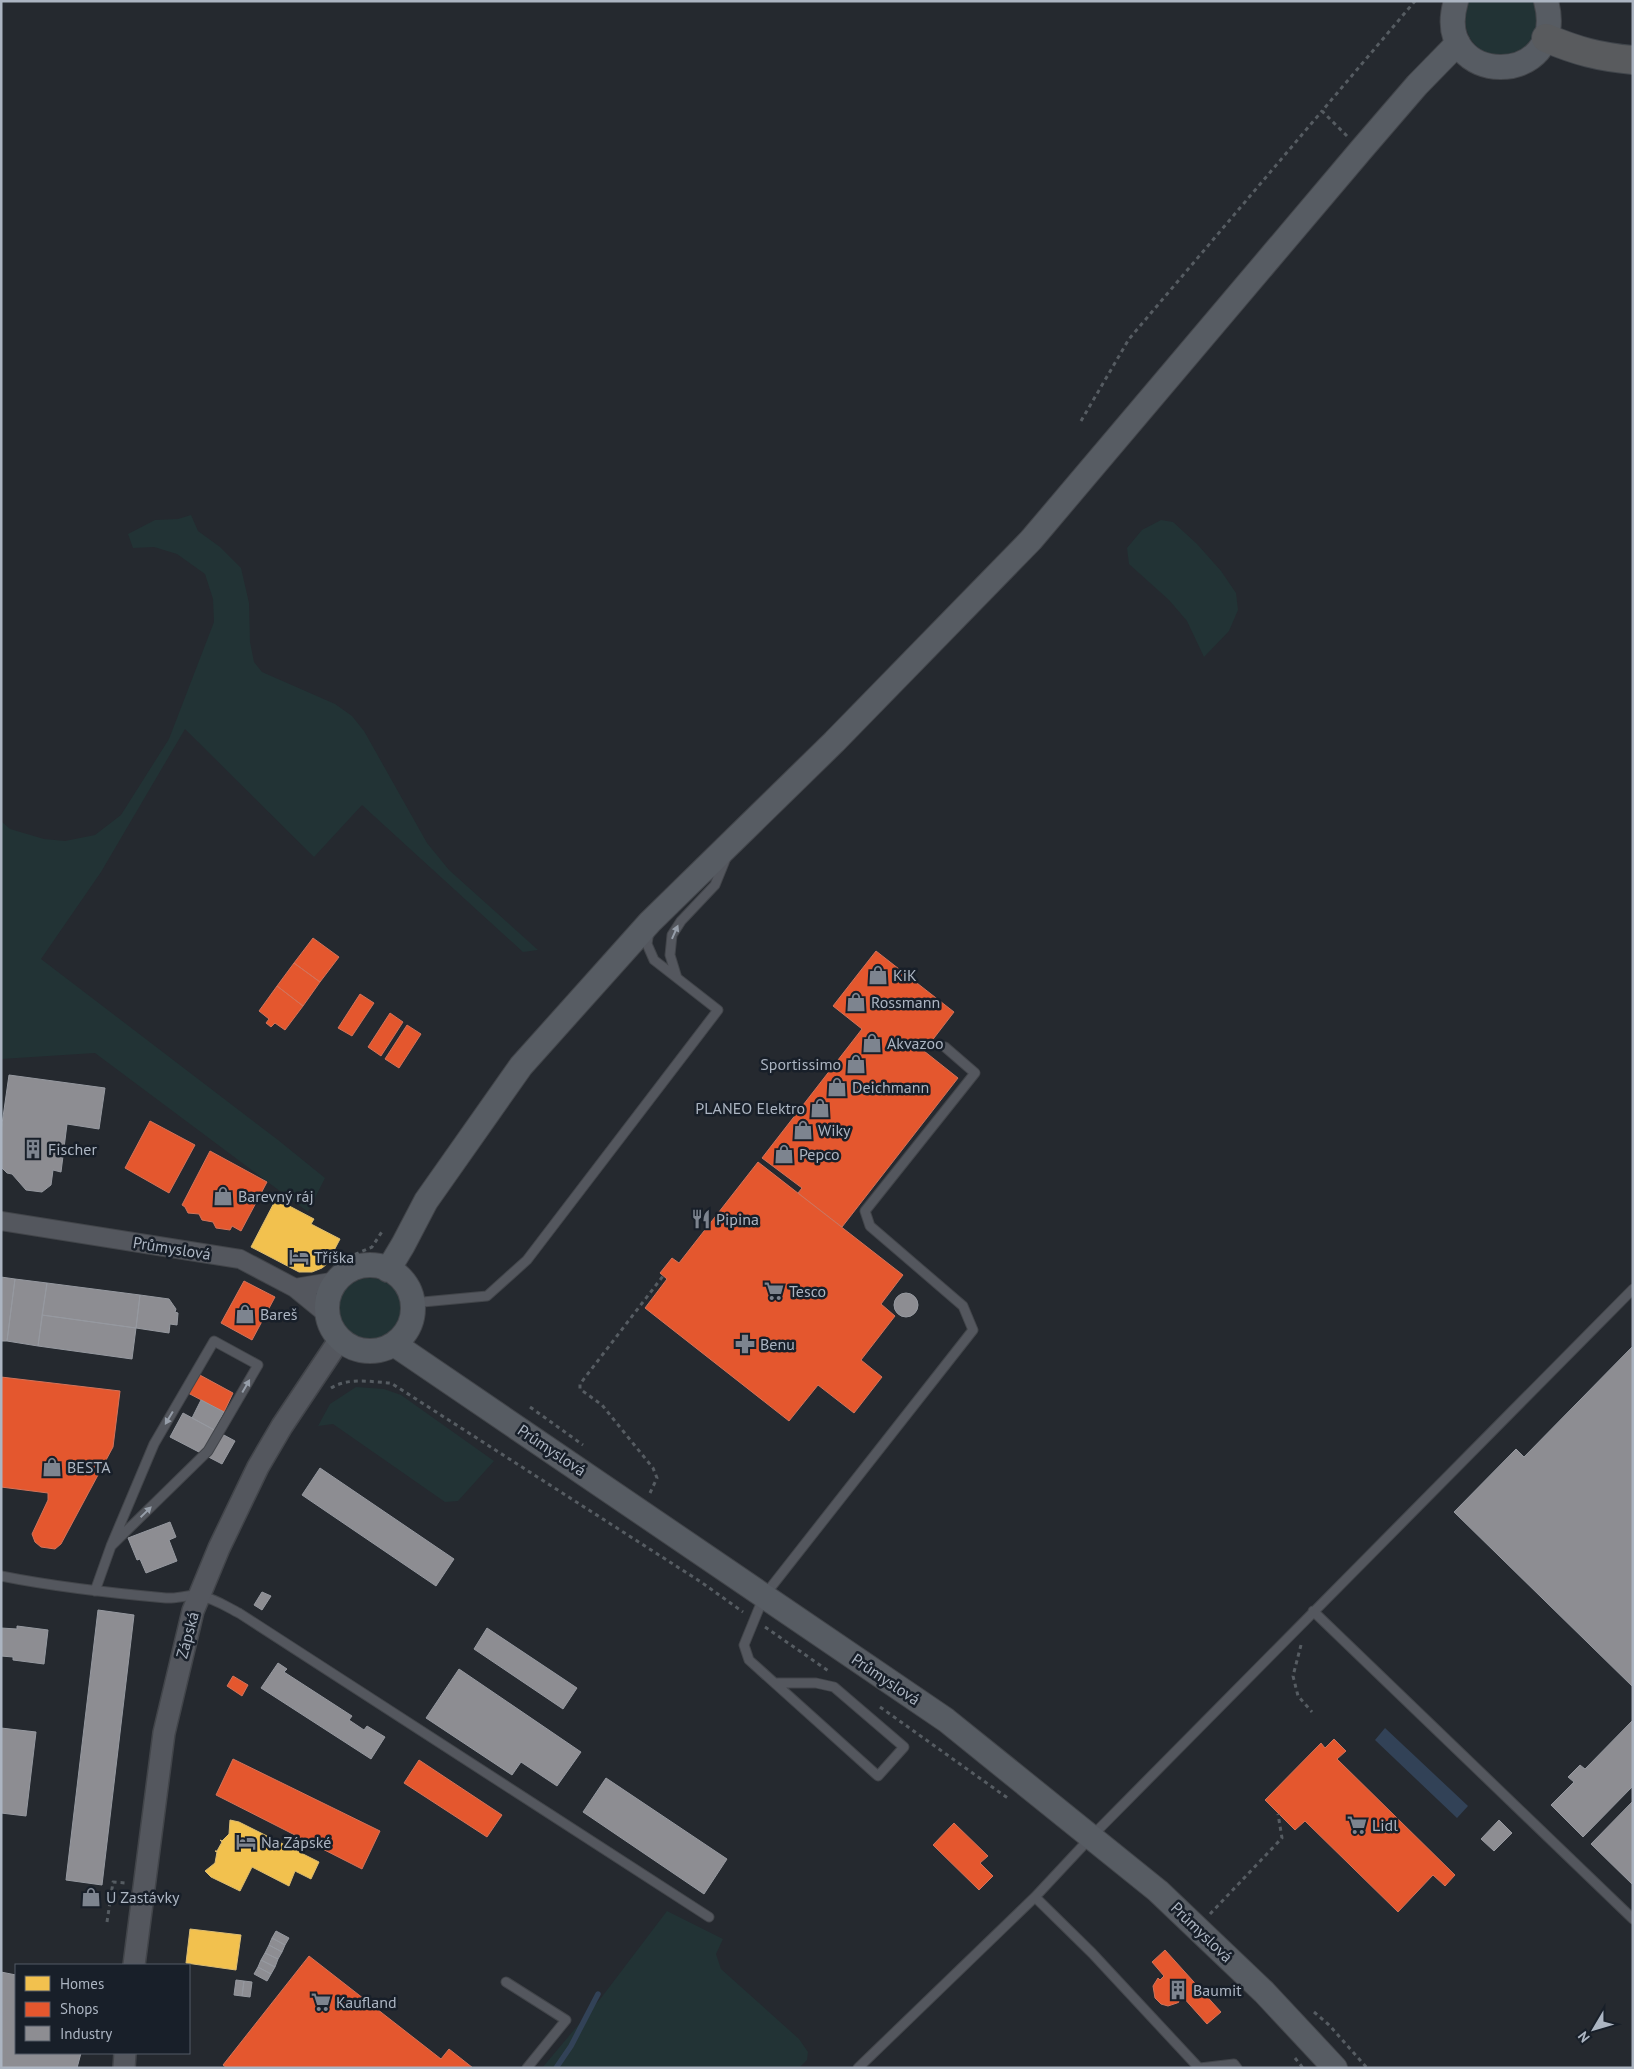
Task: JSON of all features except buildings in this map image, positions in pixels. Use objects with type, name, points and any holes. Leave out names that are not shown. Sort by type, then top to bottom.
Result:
[{"type":"highway","points":[[1546,38],[1575,50],[1602,57],[1633,60]]},
{"type":"main road","points":[[1456,1],[1452,13],[1453,28],[1458,43],[1468,55],[1481,64],[1496,68],[1511,67],[1526,61],[1538,52],[1546,38],[1550,20],[1546,1]]},
{"type":"main road","points":[[388,1270],[426,1201],[521,1066],[650,922],[834,742],[1031,540],[1361,150],[1417,85],[1458,43]]},
{"type":"main road","points":[[373,1266],[388,1270],[402,1281],[409,1291],[412,1312],[408,1326],[401,1338],[394,1344],[380,1350],[366,1351],[351,1347],[340,1339],[332,1328],[328,1315],[329,1295],[337,1281],[344,1274],[357,1267],[373,1266]]},
{"type":"main road","name":"Průmyslová","points":[[394,1344],[946,1720],[1158,1891],[1257,1985],[1336,2068]]},
{"type":"street","name":"Průmyslová","points":[[1,1221],[240,1259],[295,1288],[328,1315]]},
{"type":"street","points":[[295,1288],[337,1281]]},
{"type":"street","name":"Zápská","points":[[134,1964],[164,1733],[180,1662],[199,1595],[224,1536],[258,1467],[282,1426],[340,1339]]},
{"type":"street","points":[[124,2068],[125,2054]]},
{"type":"lane","points":[[678,978],[670,955],[672,935],[680,921],[715,885],[735,838]]},
{"type":"lane","points":[[412,1303],[486,1296],[527,1260],[718,1010],[654,960],[647,944],[650,922]]},
{"type":"lane","points":[[774,1683],[816,1684],[834,1687],[904,1747],[878,1776],[774,1683],[749,1660],[744,1645],[764,1596],[973,1330],[963,1306],[870,1226],[865,1211],[975,1073],[945,1047]]},
{"type":"lane","points":[[858,2068],[1035,1897],[1092,1836],[1633,1289]]},
{"type":"lane","points":[[95,1591],[111,1546],[154,1444],[214,1341],[258,1365],[208,1451],[111,1546]]},
{"type":"lane","points":[[1,1576],[52,1586],[172,1599],[199,1595],[239,1613],[709,1917]]},
{"type":"lane","points":[[1314,1611],[1633,1919]]},
{"type":"lane","points":[[1035,1897],[1092,1953],[1199,2068],[1234,2064],[1237,2068]]},
{"type":"lane","points":[[506,1982],[566,2020],[527,2068]]},
{"type":"path","points":[[1081,421],[1130,339],[1415,1]]},
{"type":"path","points":[[1322,111],[1361,150]]},
{"type":"path","points":[[650,1494],[657,1478],[653,1468],[602,1405],[580,1389],[580,1384],[664,1276]]},
{"type":"path","points":[[326,1391],[338,1384],[355,1381],[391,1383],[701,1582],[835,1676]]},
{"type":"path","points":[[1312,1712],[1298,1696],[1293,1676],[1297,1655],[1314,1611]]},
{"type":"path","points":[[876,1704],[1009,1800]]},
{"type":"path","points":[[1208,1916],[1282,1838],[1278,1814]]},
{"type":"path","points":[[107,1922],[113,1882],[126,1883]]},
{"type":"shaded area","points":[[1469,1],[1534,1],[1537,27],[1534,35],[1524,48],[1511,54],[1498,56],[1485,52],[1475,44],[1468,33],[1465,18]]},
{"type":"shaded area","points":[[191,515],[198,531],[220,547],[241,568],[249,603],[250,642],[254,662],[262,672],[335,704],[352,716],[364,731],[427,843],[449,870],[538,950],[523,952],[362,805],[314,857],[185,729],[101,872],[41,959],[325,1178],[308,1212],[95,1053],[1,1059],[1,821],[10,829],[44,839],[65,841],[95,835],[121,815],[169,739],[214,622],[213,599],[205,574],[177,554],[154,547],[133,548],[128,534],[155,520],[178,519]]},
{"type":"shaded area","points":[[1161,520],[1173,522],[1197,544],[1221,571],[1236,593],[1238,610],[1229,631],[1204,657],[1187,621],[1169,600],[1129,564],[1127,548],[1142,530]]},
{"type":"shaded area","points":[[370,1278],[388,1283],[393,1287],[397,1292],[402,1310],[397,1328],[393,1333],[388,1337],[370,1342],[352,1337],[347,1333],[343,1328],[338,1310],[343,1292],[347,1287],[352,1283]]},
{"type":"shaded area","points":[[356,1387],[384,1389],[401,1395],[494,1461],[458,1501],[445,1502],[333,1424],[318,1426],[330,1404]]},
{"type":"shaded area","points":[[667,1911],[723,1939],[716,1954],[721,1969],[799,2039],[808,2052],[807,2060],[799,2068],[542,2068],[601,1998]]},
{"type":"water","points":[[1385,1728],[1468,1806],[1457,1818],[1375,1740]]},
{"type":"waterway","points":[[556,2068],[571,2046],[598,1994]]},
{"type":"place","name":"KiK","points":[[878,975]]},
{"type":"place","name":"Rossmann","points":[[856,1002]]},
{"type":"place","name":"Akvazoo","points":[[872,1043]]},
{"type":"place","name":"Sportissimo","points":[[856,1064]]},
{"type":"place","name":"Deichmann","points":[[837,1087]]},
{"type":"place","name":"PLANEO Elektro","points":[[820,1108]]},
{"type":"place","name":"Wiky","points":[[803,1130]]},
{"type":"place","name":"Fischer","points":[[33,1149]]},
{"type":"place","name":"Pepco","points":[[784,1154]]},
{"type":"place","name":"Barevný ráj","points":[[223,1196]]},
{"type":"place","name":"Pipina","points":[[701,1219]]},
{"type":"place","name":"Tříška","points":[[299,1257]]},
{"type":"place","name":"Tesco","points":[[774,1291]]},
{"type":"place","name":"Bareš","points":[[245,1314]]},
{"type":"place","name":"Benu","points":[[745,1344]]},
{"type":"place","name":"BESTA","points":[[52,1467]]},
{"type":"place","name":"Lidl","points":[[1357,1825]]},
{"type":"place","name":"Na Zápské","points":[[246,1842]]},
{"type":"place","name":"U Zastávky","points":[[91,1897]]},
{"type":"place","name":"Baumit","points":[[1178,1990]]},
{"type":"place","name":"Kaufland","points":[[321,2002]]}]
